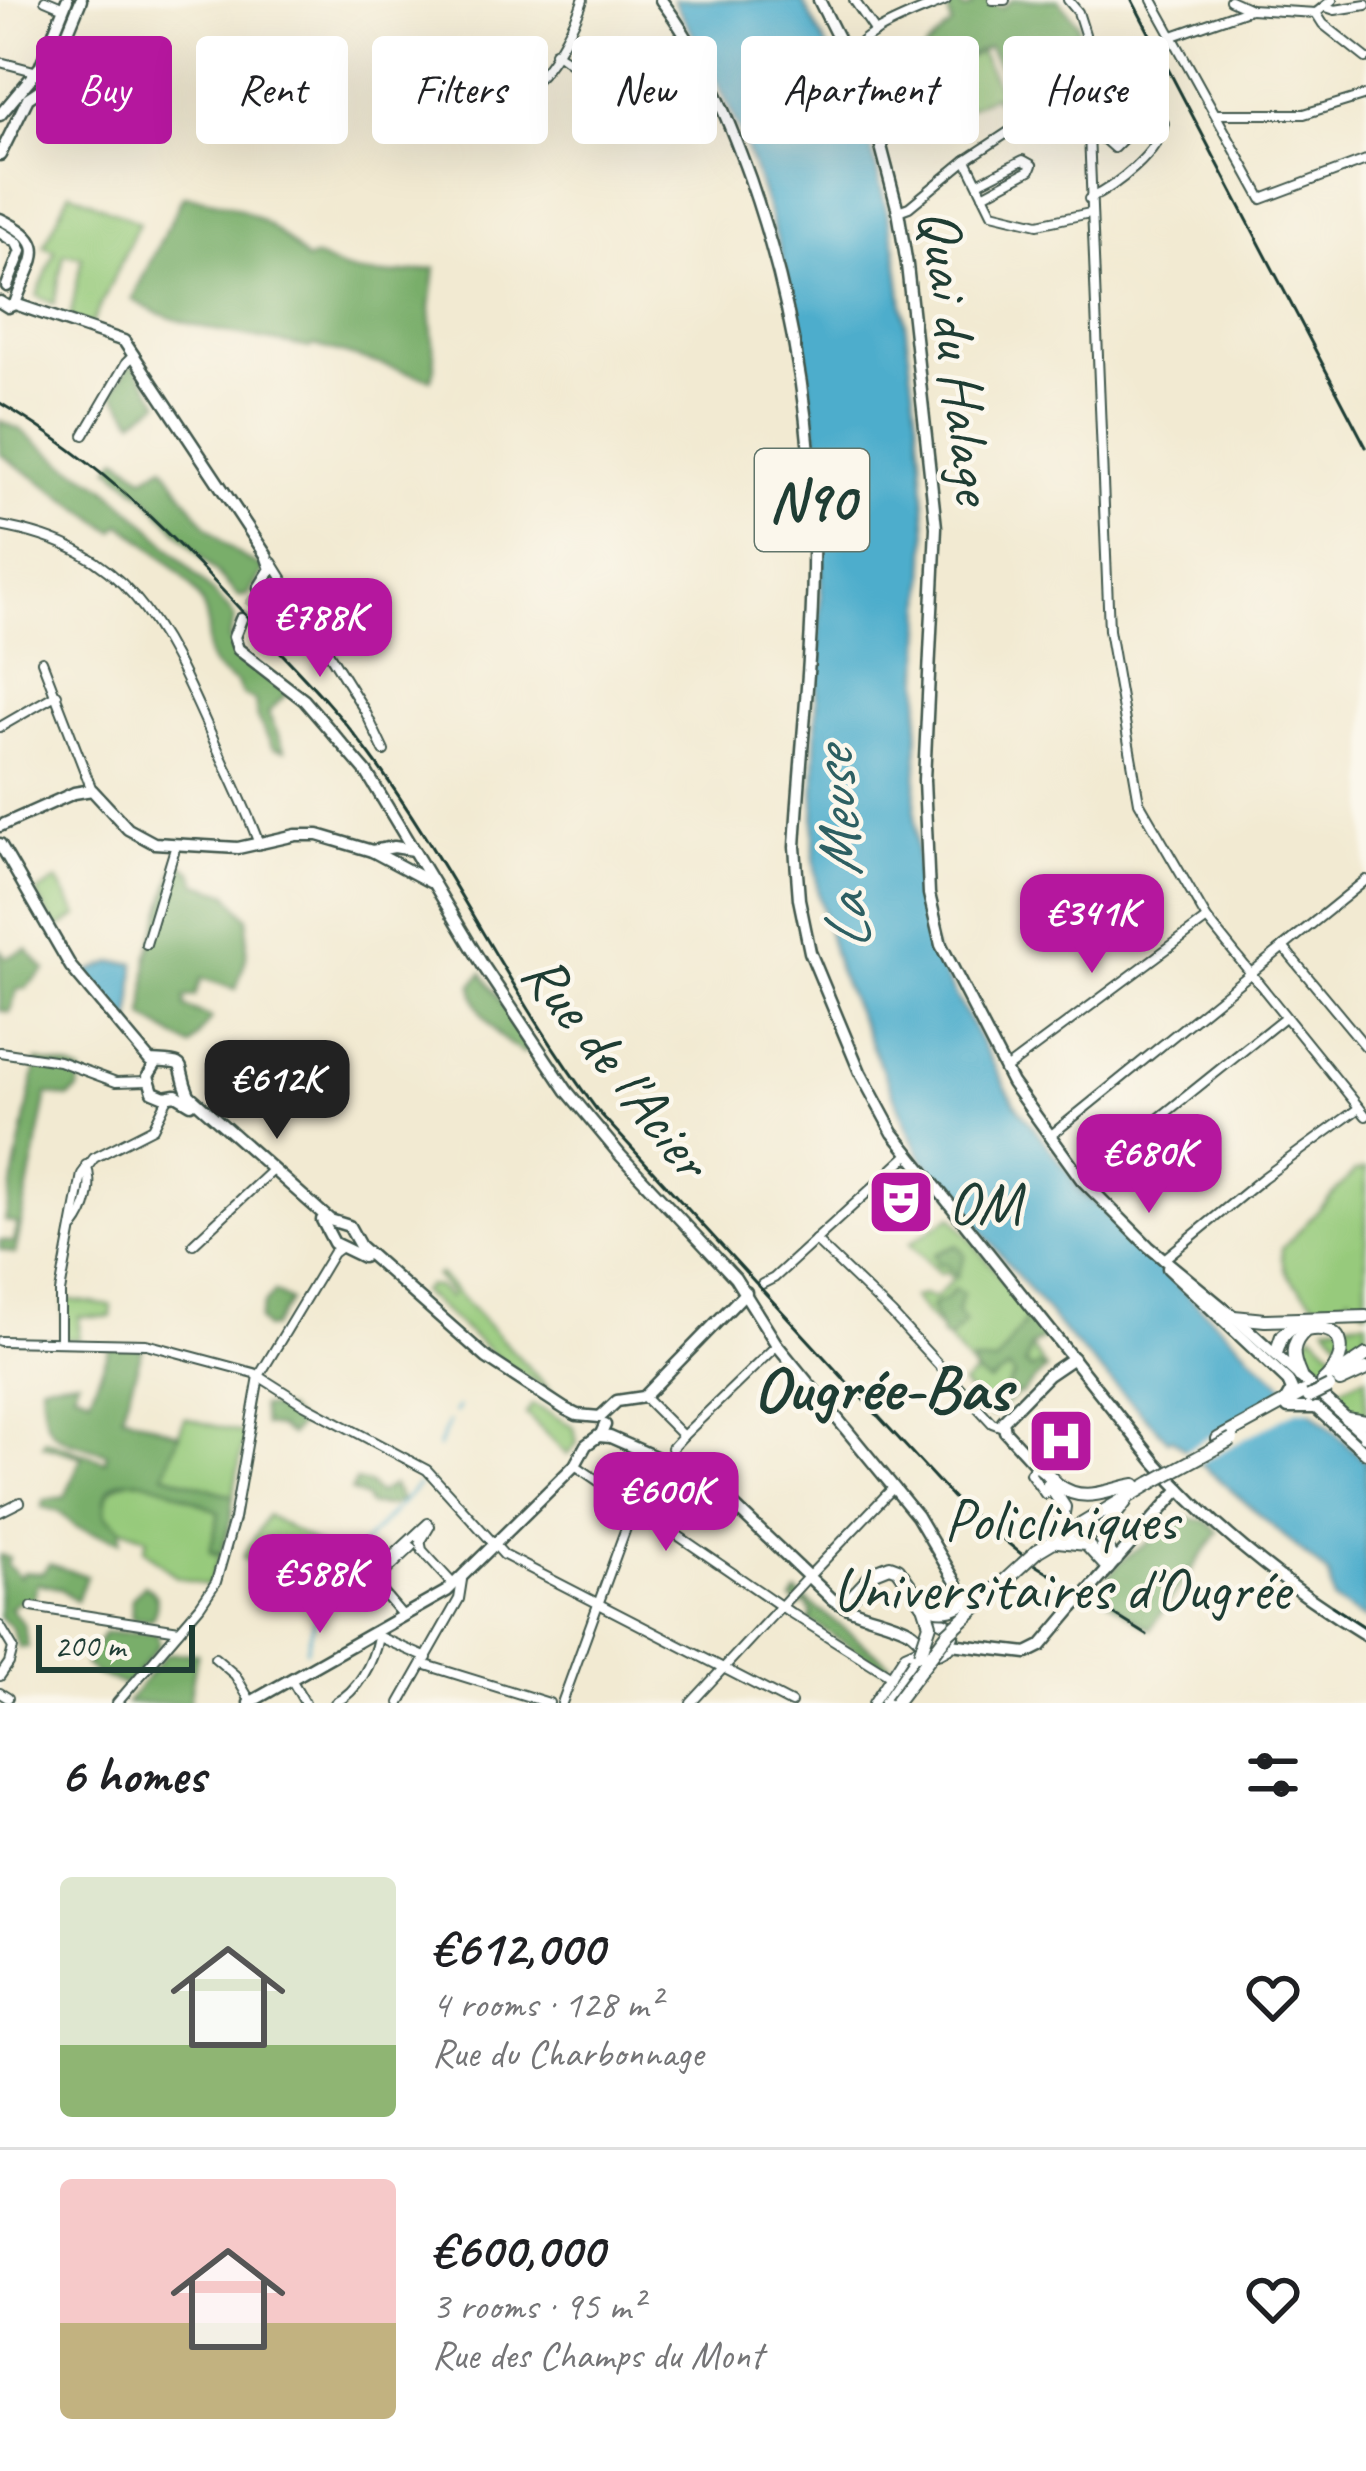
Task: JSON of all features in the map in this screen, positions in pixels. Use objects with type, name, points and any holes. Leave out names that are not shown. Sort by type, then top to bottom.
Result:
[{"type":"highway","points":[[1234,1317],[1366,1317]]},
{"type":"highway","points":[[1276,1353],[1286,1332],[1304,1320]]},
{"type":"highway","points":[[1300,1376],[1292,1355],[1296,1340],[1306,1330],[1325,1329],[1337,1337],[1342,1354],[1330,1384]]},
{"type":"highway","points":[[1330,1384],[1366,1355]]},
{"type":"highway","points":[[921,1646],[965,1603],[1043,1542],[1286,1406],[1366,1371]]},
{"type":"highway","points":[[1348,1419],[1366,1422]]},
{"type":"highway","points":[[1036,1465],[1063,1488],[1081,1495],[1097,1496],[1143,1484]]},
{"type":"highway","points":[[890,1703],[959,1621],[1063,1517],[1064,1504],[1036,1465]]},
{"type":"highway","points":[[1112,1564],[1101,1533],[1143,1484]]},
{"type":"highway","points":[[1043,1542],[1079,1541],[1112,1564]]},
{"type":"highway","points":[[848,1601],[881,1568],[894,1567],[923,1604],[930,1624],[890,1703]]},
{"type":"highway","points":[[923,1604],[940,1611],[965,1603]]},
{"type":"main road","points":[[61,36],[81,0]]},
{"type":"main road","name":"N90","points":[[661,0],[710,82],[745,166],[775,262],[796,356],[813,527],[796,872],[808,945],[835,1016],[860,1072],[908,1155],[1180,1490],[1288,1583],[1366,1635]]},
{"type":"main road","name":"Quai du Halage","points":[[815,0],[837,35]]},
{"type":"main road","name":"Quai du Halage","points":[[815,0],[833,36]]},
{"type":"main road","points":[[53,36],[65,4]]},
{"type":"main road","points":[[0,115],[36,79]]},
{"type":"main road","points":[[0,155],[36,81]]},
{"type":"main road","name":"Quai du Halage","points":[[878,144],[898,211],[932,476],[935,560],[923,780],[929,894],[936,930],[1004,1070],[1048,1138],[1082,1180],[1163,1260]]},
{"type":"main road","points":[[0,219],[24,230],[34,244],[34,255],[6,299]]},
{"type":"main road","points":[[0,232],[17,242],[21,251],[6,299]]},
{"type":"main road","points":[[6,299],[25,310],[122,340],[266,555],[269,580]]},
{"type":"main road","name":"Rue de l'Acier","points":[[241,619],[235,632],[238,649],[315,711],[358,762],[567,1091],[746,1292],[777,1345],[917,1516],[957,1584],[932,1621]]},
{"type":"main road","points":[[151,1072],[80,978],[1,834],[85,791],[133,833],[171,845],[240,848],[318,835],[378,849],[413,850],[408,859],[394,860]]},
{"type":"main road","points":[[378,849],[397,833],[395,815]]},
{"type":"main road","points":[[378,849],[433,884]]},
{"type":"main road","points":[[0,857],[62,964],[170,1096],[269,1173],[337,1241],[352,1242],[354,1235]]},
{"type":"main road","points":[[151,1072],[168,1060],[179,1064],[185,1073],[170,1096]]},
{"type":"main road","points":[[170,1096],[189,1095],[337,1241],[356,1250],[493,1370],[593,1430],[700,1475],[847,1608],[907,1629],[921,1646],[939,1653],[952,1640]]},
{"type":"main road","points":[[337,1241],[349,1226],[360,1246],[487,1358],[593,1430]]},
{"type":"main road","points":[[1163,1260],[1276,1353],[1348,1419],[1364,1441]]},
{"type":"main road","points":[[1163,1260],[1174,1278],[1290,1383],[1286,1406],[1316,1408],[1364,1441]]},
{"type":"main road","points":[[250,1702],[375,1635],[458,1582],[575,1465],[593,1430],[617,1402],[644,1396],[746,1292]]},
{"type":"main road","points":[[1036,1465],[1003,1427],[1007,1416],[1037,1385],[1072,1358]]},
{"type":"main road","points":[[952,1640],[1015,1648],[1043,1641],[1180,1490]]},
{"type":"main road","points":[[810,1575],[848,1601],[910,1624],[950,1625],[952,1640]]},
{"type":"main road","points":[[921,1646],[932,1621]]},
{"type":"street","points":[[45,0],[65,4]]},
{"type":"street","points":[[548,61],[575,22],[583,0]]},
{"type":"street","points":[[854,0],[876,32]]},
{"type":"street","points":[[869,36],[946,0]]},
{"type":"street","points":[[993,0],[1005,0]]},
{"type":"street","points":[[1068,0],[1084,26],[1084,36]]},
{"type":"street","points":[[1152,0],[1262,199],[1366,160]]},
{"type":"street","points":[[1230,0],[1250,9]]},
{"type":"street","points":[[1173,36],[1271,5],[1316,13],[1329,4],[1335,10],[1366,5]]},
{"type":"street","points":[[1316,13],[1366,58]]},
{"type":"street","points":[[555,52],[572,62]]},
{"type":"street","points":[[0,62],[36,75]]},
{"type":"street","points":[[1216,114],[1304,114],[1366,95]]},
{"type":"street","points":[[898,211],[1003,136]]},
{"type":"street","points":[[1087,144],[1108,630],[1139,802],[1207,919],[1363,1110],[1163,1260]]},
{"type":"street","points":[[1090,199],[1130,170],[1153,144]]},
{"type":"street","points":[[966,160],[992,213],[1038,224],[1090,213]]},
{"type":"street","points":[[977,183],[1023,160],[1032,165],[983,195]]},
{"type":"street","points":[[84,435],[134,356]]},
{"type":"street","points":[[0,526],[50,539],[87,557],[121,581],[145,607],[171,645],[260,844]]},
{"type":"street","points":[[269,580],[290,592],[365,711],[384,751]]},
{"type":"street","points":[[42,661],[83,771],[85,791]]},
{"type":"street","points":[[0,727],[57,694]]},
{"type":"street","points":[[83,771],[92,782],[85,791]]},
{"type":"street","points":[[240,848],[250,838],[252,826]]},
{"type":"street","points":[[146,944],[171,845]]},
{"type":"street","points":[[1048,1138],[1366,880]]},
{"type":"street","points":[[1004,1070],[1207,919]]},
{"type":"street","points":[[1283,946],[1366,1047]]},
{"type":"street","points":[[1082,1180],[1285,1017]]},
{"type":"street","points":[[0,1052],[73,1065],[116,1082],[151,1072]]},
{"type":"street","points":[[60,1342],[60,1292],[86,1165],[151,1131],[170,1096]]},
{"type":"street","points":[[762,1284],[908,1155]]},
{"type":"street","points":[[193,1244],[269,1173]]},
{"type":"street","points":[[815,1240],[892,1314],[992,1423],[1003,1427]]},
{"type":"street","points":[[118,1703],[205,1599],[221,1568],[259,1376],[337,1241]]},
{"type":"street","points":[[0,1341],[146,1344],[259,1376],[429,1472],[494,1547],[791,1703]]},
{"type":"street","points":[[672,1448],[777,1345]]},
{"type":"street","points":[[644,1396],[683,1436]]},
{"type":"street","points":[[575,1465],[891,1676]]},
{"type":"street","points":[[1036,1465],[1032,1478],[1045,1494]]},
{"type":"street","points":[[691,1703],[893,1488]]},
{"type":"street","points":[[0,1512],[20,1502]]},
{"type":"street","points":[[562,1703],[634,1506]]},
{"type":"street","points":[[377,1580],[366,1584],[377,1580],[415,1542],[458,1582],[459,1599],[400,1703]]},
{"type":"street","points":[[377,1580],[403,1616]]},
{"type":"street","points":[[32,1607],[179,1630]]},
{"type":"street","points":[[0,1626],[13,1648],[10,1664],[0,1676]]},
{"type":"street","points":[[334,1703],[354,1689],[375,1635],[425,1661],[549,1703]]},
{"type":"street","points":[[873,1703],[909,1649],[921,1646]]},
{"type":"street","points":[[215,1658],[235,1675],[250,1702]]},
{"type":"street","points":[[291,1679],[305,1703]]},
{"type":"green space","points":[[972,0],[1001,8],[1013,0],[1058,0],[1078,23],[1078,36],[1003,36],[1003,72],[988,47],[979,51],[979,36],[940,36],[952,25],[947,6],[958,1],[964,10],[972,7]]},
{"type":"green space","points":[[979,52],[1000,92],[979,102]]},
{"type":"green space","points":[[70,192],[139,223],[91,326],[70,318],[82,257],[64,254],[54,304],[37,296],[55,251],[44,246]]},
{"type":"green space","points":[[183,196],[252,215],[306,260],[316,257],[374,275],[435,268],[430,308],[435,368],[431,379],[314,345],[310,348],[194,325],[132,299]]},
{"type":"green space","points":[[134,365],[160,402],[134,420],[113,392]]},
{"type":"green space","points":[[0,421],[104,486],[231,612],[235,619],[229,638],[239,658],[288,692],[268,713],[285,750],[273,748],[257,717],[255,701],[242,695],[237,683],[213,665],[202,604],[187,581],[121,524],[114,531],[0,454]]},
{"type":"green space","points":[[118,457],[144,477],[164,466],[218,538],[265,569],[248,595],[239,597],[144,495],[110,467]]},
{"type":"green space","points":[[177,861],[193,872],[198,884],[227,893],[248,918],[246,958],[236,989],[202,978],[195,996],[185,997],[185,1007],[211,1018],[191,1047],[144,1017],[148,956]]},
{"type":"green space","points":[[57,880],[78,916],[57,929],[36,893]]},
{"type":"green space","points":[[0,949],[6,958],[27,949],[45,970],[17,990],[10,1012],[0,1010]]},
{"type":"green space","points":[[482,973],[531,1046],[524,1053],[497,1034],[483,1015],[472,985]]},
{"type":"green space","points":[[37,1061],[82,1074],[78,1090],[68,1098],[47,1094],[15,1254],[0,1249],[0,1240],[13,1243],[17,1224],[5,1221]]},
{"type":"green space","points":[[1366,1169],[1366,1310],[1349,1295],[1328,1313],[1290,1277],[1282,1249],[1354,1172]]},
{"type":"green space","points":[[952,1216],[1047,1336],[1031,1347],[1046,1369],[991,1417],[963,1385],[976,1373],[913,1298],[935,1298],[953,1279],[945,1271],[940,1274],[909,1244]]},
{"type":"green space","points":[[957,1245],[965,1255],[957,1277],[946,1264],[938,1264],[934,1254]]},
{"type":"green space","points":[[439,1274],[553,1393],[500,1360],[421,1292],[427,1286],[437,1287],[449,1298]]},
{"type":"green space","points":[[954,1289],[963,1294],[957,1312],[965,1322],[949,1340],[942,1336],[931,1306]]},
{"type":"green space","points":[[275,1292],[290,1301],[272,1327],[265,1328],[259,1320]]},
{"type":"green space","points":[[64,1299],[112,1306],[111,1317],[79,1317],[79,1339],[63,1339]]},
{"type":"green space","points":[[1028,1317],[1033,1317],[1045,1337],[1031,1347],[1025,1364],[1032,1370],[1038,1365],[1046,1369],[1020,1395],[1007,1388],[1014,1376],[1009,1369],[989,1382],[977,1375],[972,1362],[996,1363]]},
{"type":"green space","points":[[1366,1320],[1366,1349],[1347,1361],[1345,1348],[1326,1324]]},
{"type":"green space","points":[[1313,1333],[1338,1356],[1314,1379],[1299,1361],[1298,1345]]},
{"type":"green space","points":[[111,1346],[143,1348],[122,1414],[179,1434],[164,1474],[233,1496],[221,1554],[210,1551],[219,1513],[149,1483],[115,1484],[107,1495],[106,1516],[121,1528],[120,1541],[76,1527],[58,1511],[42,1507],[44,1500],[65,1497],[82,1457],[42,1445],[45,1440],[105,1461],[107,1453],[55,1434],[45,1416],[41,1383],[78,1379],[74,1391],[90,1397]]},
{"type":"green space","points":[[1366,1376],[1366,1418],[1349,1410],[1332,1392]]},
{"type":"green space","points":[[532,1404],[574,1427],[577,1443],[567,1455],[526,1414]]},
{"type":"green space","points":[[261,1406],[287,1410],[300,1425],[290,1435],[264,1425]]},
{"type":"green space","points":[[185,1418],[245,1434],[233,1496],[163,1474]]},
{"type":"green space","points":[[136,1479],[158,1483],[219,1513],[210,1552],[220,1556],[208,1586],[175,1576],[144,1549],[147,1538],[106,1516],[111,1490]]},
{"type":"green space","points":[[356,1481],[369,1484],[378,1494],[393,1485],[401,1500],[392,1506],[369,1505],[351,1491]]},
{"type":"green space","points":[[267,1515],[329,1550],[307,1592],[243,1558]]},
{"type":"green space","points":[[1186,1518],[1206,1521],[1218,1532],[1190,1572],[1186,1570],[1150,1629],[1095,1592],[1121,1561]]},
{"type":"green space","points":[[0,1555],[9,1558],[7,1565],[20,1577],[23,1572],[42,1573],[49,1564],[87,1576],[76,1601],[60,1588],[37,1583],[33,1603],[18,1601],[10,1608],[23,1624],[28,1647],[19,1648],[11,1626],[0,1618]]},
{"type":"green space","points":[[144,1585],[157,1604],[152,1619],[132,1619],[131,1599]]},
{"type":"green space","points":[[797,1593],[889,1663],[886,1669],[809,1620],[813,1614],[805,1603],[794,1609],[797,1603],[792,1600]]},
{"type":"green space","points":[[157,1632],[159,1645],[133,1679],[123,1684],[96,1674],[85,1664],[104,1633]]},
{"type":"green space","points":[[197,1653],[189,1703],[126,1703],[166,1654]]},
{"type":"water","name":"La Meuse","points":[[673,0],[802,0],[821,36],[741,36],[741,137],[717,84],[717,36],[693,36]]},
{"type":"water","name":"La Meuse","points":[[744,144],[870,144],[896,249],[927,535],[915,809],[919,902],[937,962],[1015,1104],[1080,1187],[1151,1261],[1366,1462],[1366,1620],[1334,1601],[1329,1575],[1168,1440],[1067,1336],[921,1157],[838,970],[814,858],[823,534],[817,452],[796,317],[760,185]]},
{"type":"water","points":[[113,962],[135,963],[131,1030],[85,973]]},
{"type":"pier","points":[[1250,1348],[1319,1411],[1298,1410],[1193,1467],[1179,1454],[1284,1395],[1284,1384]]},
{"type":"waterway","points":[[455,1412],[458,1407]]},
{"type":"waterway","points":[[438,1447],[449,1422]]},
{"type":"waterway","points":[[306,1650],[337,1575],[418,1485]]},
{"type":"tunnel","points":[[241,619],[259,588]]},
{"type":"railway","points":[[1132,0],[1366,447]]},
{"type":"railway","points":[[0,403],[73,451],[136,504],[329,704],[400,798],[537,1023],[597,1110],[958,1503],[1035,1565],[1147,1635]]},
{"type":"railway","points":[[1332,1606],[1366,1628]]},
{"type":"place","name":"OM","points":[[901,1202]]},
{"type":"place","name":"Policliniques Universitaires d'Ougrée","points":[[1061,1441]]},
{"type":"district","name":"Ougrée-Bas","points":[[882,1387]]}]
